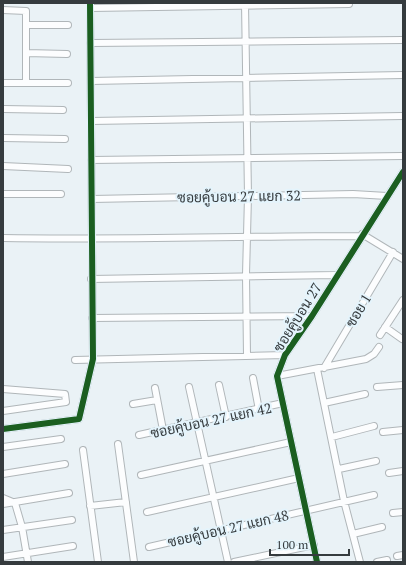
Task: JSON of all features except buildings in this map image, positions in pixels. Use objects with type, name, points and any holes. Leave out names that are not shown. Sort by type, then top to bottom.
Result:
[{"type":"street","points":[[26,3],[26,83]]},
{"type":"street","points":[[245,4],[248,196],[246,275],[248,356]]},
{"type":"street","points":[[3,428],[79,419],[93,359],[91,279],[93,239],[90,6],[349,4]]},
{"type":"street","points":[[3,10],[26,11]]},
{"type":"street","points":[[26,25],[68,26]]},
{"type":"street","points":[[90,43],[403,40]]},
{"type":"street","points":[[26,53],[67,54]]},
{"type":"street","points":[[91,80],[246,79],[403,75]]},
{"type":"street","points":[[3,83],[68,83]]},
{"type":"street","points":[[3,110],[63,110]]},
{"type":"street","points":[[91,120],[403,116]]},
{"type":"street","points":[[3,138],[65,139]]},
{"type":"street","points":[[91,160],[247,160],[403,156]]},
{"type":"street","points":[[3,166],[68,169]]},
{"type":"street","name":"ซอยคู้บอน 27","points":[[277,376],[285,355],[312,316],[336,275],[403,172]]},
{"type":"street","points":[[3,194],[60,194]]},
{"type":"street","name":"ซอยคู้บอน 27 แยก 32","points":[[92,200],[353,194],[387,196]]},
{"type":"street","points":[[3,238],[93,239],[362,235],[403,259]]},
{"type":"street","name":"ซอย 1","points":[[324,368],[393,252]]},
{"type":"street","points":[[91,279],[246,275],[336,275]]},
{"type":"street","points":[[380,335],[403,300]]},
{"type":"street","points":[[92,318],[312,316]]},
{"type":"street","points":[[385,327],[402,339]]},
{"type":"street","points":[[317,562],[277,376],[370,358],[379,347]]},
{"type":"street","points":[[76,360],[285,355]]},
{"type":"street","points":[[317,369],[339,469],[344,501],[360,562]]},
{"type":"street","points":[[252,378],[259,410]]},
{"type":"street","points":[[219,385],[226,417]]},
{"type":"street","points":[[377,386],[403,385]]},
{"type":"street","points":[[189,387],[204,461],[228,562]]},
{"type":"street","points":[[155,388],[163,430]]},
{"type":"street","points":[[3,389],[65,394],[66,402],[3,411]]},
{"type":"street","points":[[324,403],[365,394]]},
{"type":"street","points":[[133,404],[157,400]]},
{"type":"street","name":"ซอยคู้บอน 27 แยก 42","points":[[139,435],[196,424],[282,404]]},
{"type":"street","points":[[332,437],[374,426]]},
{"type":"street","points":[[383,432],[403,430]]},
{"type":"street","points":[[3,447],[61,439]]},
{"type":"street","points":[[141,474],[291,442]]},
{"type":"street","points":[[118,444],[134,562]]},
{"type":"street","points":[[83,450],[98,562]]},
{"type":"street","points":[[339,469],[376,461]]},
{"type":"street","points":[[3,474],[65,464]]},
{"type":"street","points":[[388,473],[403,471]]},
{"type":"street","points":[[147,512],[299,478]]},
{"type":"street","points":[[3,504],[70,493]]},
{"type":"street","name":"ซอยคู้บอน 27 แยก 48","points":[[149,547],[306,509],[374,495]]},
{"type":"street","points":[[3,498],[15,503]]},
{"type":"street","points":[[90,506],[126,502]]},
{"type":"street","points":[[15,503],[22,527],[28,562]]},
{"type":"street","points":[[393,513],[403,512]]},
{"type":"street","points":[[3,530],[72,520]]},
{"type":"street","points":[[353,534],[382,527]]},
{"type":"street","points":[[234,562],[314,545]]},
{"type":"street","points":[[3,557],[73,546]]},
{"type":"street","points":[[377,562],[387,560]]},
{"type":"cycle path","points":[[3,429],[79,419],[93,359],[90,3]]},
{"type":"cycle path","points":[[317,562],[277,376],[285,355],[312,316],[403,172]]}]
